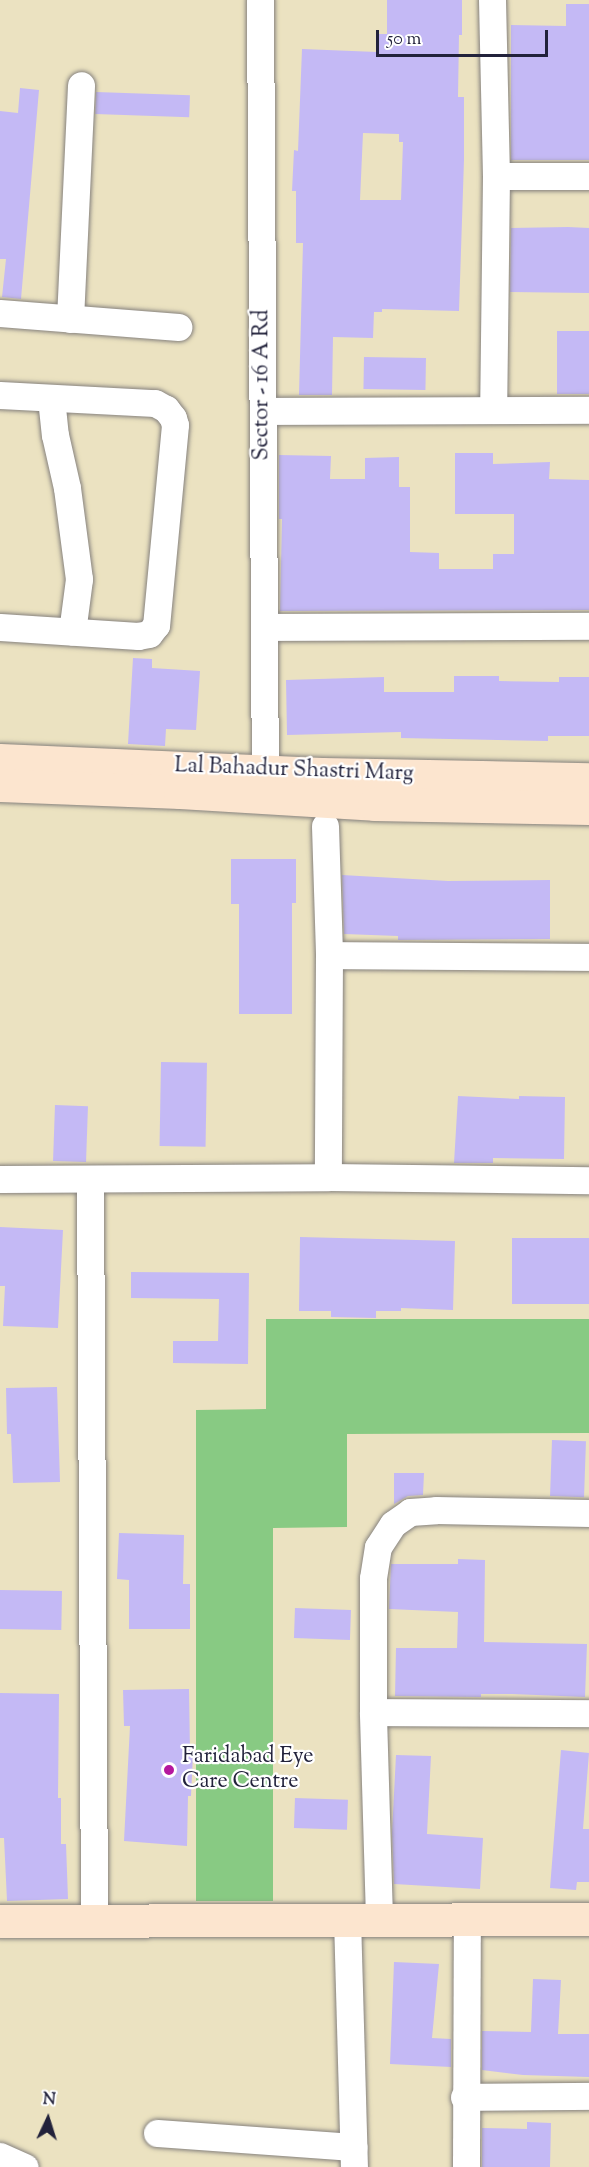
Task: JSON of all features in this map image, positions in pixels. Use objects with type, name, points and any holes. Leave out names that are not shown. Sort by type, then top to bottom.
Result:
[{"type":"street","name":"Sector - 16 A Rd","points":[[260,0],[265,783]]},
{"type":"street","points":[[492,0],[496,176],[493,408]]},
{"type":"street","points":[[70,319],[81,85]]},
{"type":"street","points":[[496,176],[589,176]]},
{"type":"street","points":[[0,313],[178,327]]},
{"type":"street","points":[[0,394],[156,403],[174,418],[175,425],[156,625],[149,634],[138,636],[0,627]]},
{"type":"street","points":[[51,398],[55,435],[67,488],[79,579],[72,632]]},
{"type":"street","points":[[264,411],[493,408],[589,410]]},
{"type":"street","points":[[265,627],[589,626]]},
{"type":"street","name":"Lal Bahadur Shastri Marg","points":[[0,760],[265,783],[322,774],[589,779]]},
{"type":"street","points":[[0,785],[265,783],[374,804],[589,808]]},
{"type":"street","points":[[325,826],[329,955],[328,1178]]},
{"type":"street","points":[[329,955],[589,957]]},
{"type":"street","points":[[0,1179],[589,1180]]},
{"type":"street","points":[[90,1180],[94,1922]]},
{"type":"street","points":[[158,2133],[354,2157],[373,1712],[373,1578],[378,1546],[393,1524],[410,1512],[436,1510],[589,1513]]},
{"type":"street","points":[[373,1712],[589,1713]]},
{"type":"street","points":[[466,2167],[464,2097],[467,1918]]},
{"type":"street","points":[[0,1922],[589,1918]]},
{"type":"street","points":[[464,2097],[589,2096]]},
{"type":"street","points":[[0,2156],[25,2167]]},
{"type":"green space","points":[[266,1319],[589,1319],[589,1433],[347,1434],[347,1527],[273,1528],[273,1901],[196,1901],[196,1410],[266,1409]]},
{"type":"building","points":[[387,0],[462,0],[458,97],[464,97],[464,160],[459,311],[382,309],[382,312],[374,312],[373,338],[333,337],[332,395],[299,395],[303,243],[296,243],[296,191],[292,191],[294,150],[298,151],[302,49],[377,52],[378,34],[387,34]],"holes":[[[363,133],[399,134],[399,142],[403,142],[401,200],[360,200]]]},
{"type":"building","points":[[566,4],[589,4],[589,160],[511,160],[511,25],[566,26]]},
{"type":"building","points":[[20,88],[39,90],[21,299],[2,297],[6,259],[0,259],[0,111],[18,113]]},
{"type":"building","points":[[96,92],[190,95],[189,117],[95,114]]},
{"type":"building","points":[[511,228],[589,228],[589,293],[510,292]]},
{"type":"building","points":[[557,331],[589,331],[589,394],[557,394]]},
{"type":"building","points":[[364,357],[426,358],[425,390],[363,389]]},
{"type":"building","points":[[455,453],[493,453],[493,464],[550,462],[549,479],[589,480],[589,610],[280,611],[282,519],[279,519],[279,455],[331,456],[330,479],[365,479],[365,458],[399,457],[399,487],[410,487],[410,552],[439,553],[439,569],[493,569],[493,554],[514,554],[514,514],[455,514]]},
{"type":"building","points":[[133,658],[152,659],[152,668],[200,671],[196,730],[166,729],[165,746],[128,744]]},
{"type":"building","points":[[454,676],[499,676],[499,681],[559,682],[559,677],[589,677],[589,736],[548,736],[548,741],[401,738],[401,732],[287,735],[286,680],[384,677],[384,692],[454,692]]},
{"type":"building","points":[[231,859],[296,859],[296,903],[292,903],[292,1014],[239,1014],[239,904],[231,904]]},
{"type":"building","points":[[342,875],[448,881],[550,880],[550,939],[398,940],[398,936],[344,934]]},
{"type":"building","points":[[161,1062],[207,1063],[206,1147],[160,1146]]},
{"type":"building","points":[[458,1096],[519,1099],[519,1096],[565,1097],[564,1159],[493,1158],[493,1163],[454,1163]]},
{"type":"building","points":[[55,1105],[88,1106],[86,1162],[53,1161]]},
{"type":"building","points":[[0,1227],[63,1230],[58,1328],[3,1326],[5,1286],[0,1286]]},
{"type":"building","points":[[300,1237],[455,1241],[453,1310],[401,1308],[401,1311],[376,1311],[376,1318],[331,1317],[331,1311],[299,1311]]},
{"type":"building","points":[[512,1238],[589,1238],[589,1304],[512,1304]]},
{"type":"building","points":[[131,1272],[249,1273],[248,1364],[173,1363],[173,1341],[218,1341],[219,1299],[131,1298]]},
{"type":"building","points":[[57,1387],[60,1482],[13,1483],[11,1434],[7,1434],[6,1388]]},
{"type":"building","points":[[552,1440],[586,1441],[584,1497],[550,1496]]},
{"type":"building","points":[[394,1473],[424,1473],[423,1495],[408,1496],[394,1504]]},
{"type":"building","points":[[119,1533],[184,1535],[183,1584],[190,1584],[190,1629],[129,1629],[129,1580],[117,1579]]},
{"type":"building","points":[[458,1559],[485,1560],[484,1642],[587,1644],[585,1697],[512,1694],[481,1694],[481,1697],[395,1696],[396,1648],[457,1648],[458,1612],[389,1609],[391,1564],[458,1564]]},
{"type":"building","points":[[0,1590],[62,1591],[61,1630],[0,1629]]},
{"type":"building","points":[[295,1608],[351,1610],[350,1640],[294,1638]]},
{"type":"building","points":[[189,1689],[190,1753],[193,1754],[191,1796],[188,1796],[187,1846],[124,1841],[130,1726],[124,1726],[123,1690]]},
{"type":"building","points":[[0,1693],[59,1694],[58,1798],[61,1798],[61,1844],[66,1844],[68,1899],[7,1901],[4,1838],[0,1838]]},
{"type":"building","points":[[561,1750],[589,1753],[583,1829],[589,1829],[589,1882],[577,1882],[576,1890],[550,1888]]},
{"type":"building","points":[[396,1755],[431,1756],[427,1834],[483,1838],[480,1889],[394,1884],[392,1833]]},
{"type":"building","points":[[295,1798],[348,1800],[347,1830],[294,1828]]},
{"type":"building","points":[[394,1962],[439,1964],[432,2038],[451,2039],[451,2067],[390,2064]]},
{"type":"building","points":[[533,1979],[561,1980],[558,2034],[589,2034],[589,2077],[523,2075],[482,2070],[482,2031],[531,2032]]},
{"type":"building","points":[[527,2122],[551,2123],[550,2167],[482,2167],[482,2128],[527,2129]]},
{"type":"place","name":"Faridabad Eye Care Centre","points":[[169,1770]]}]
